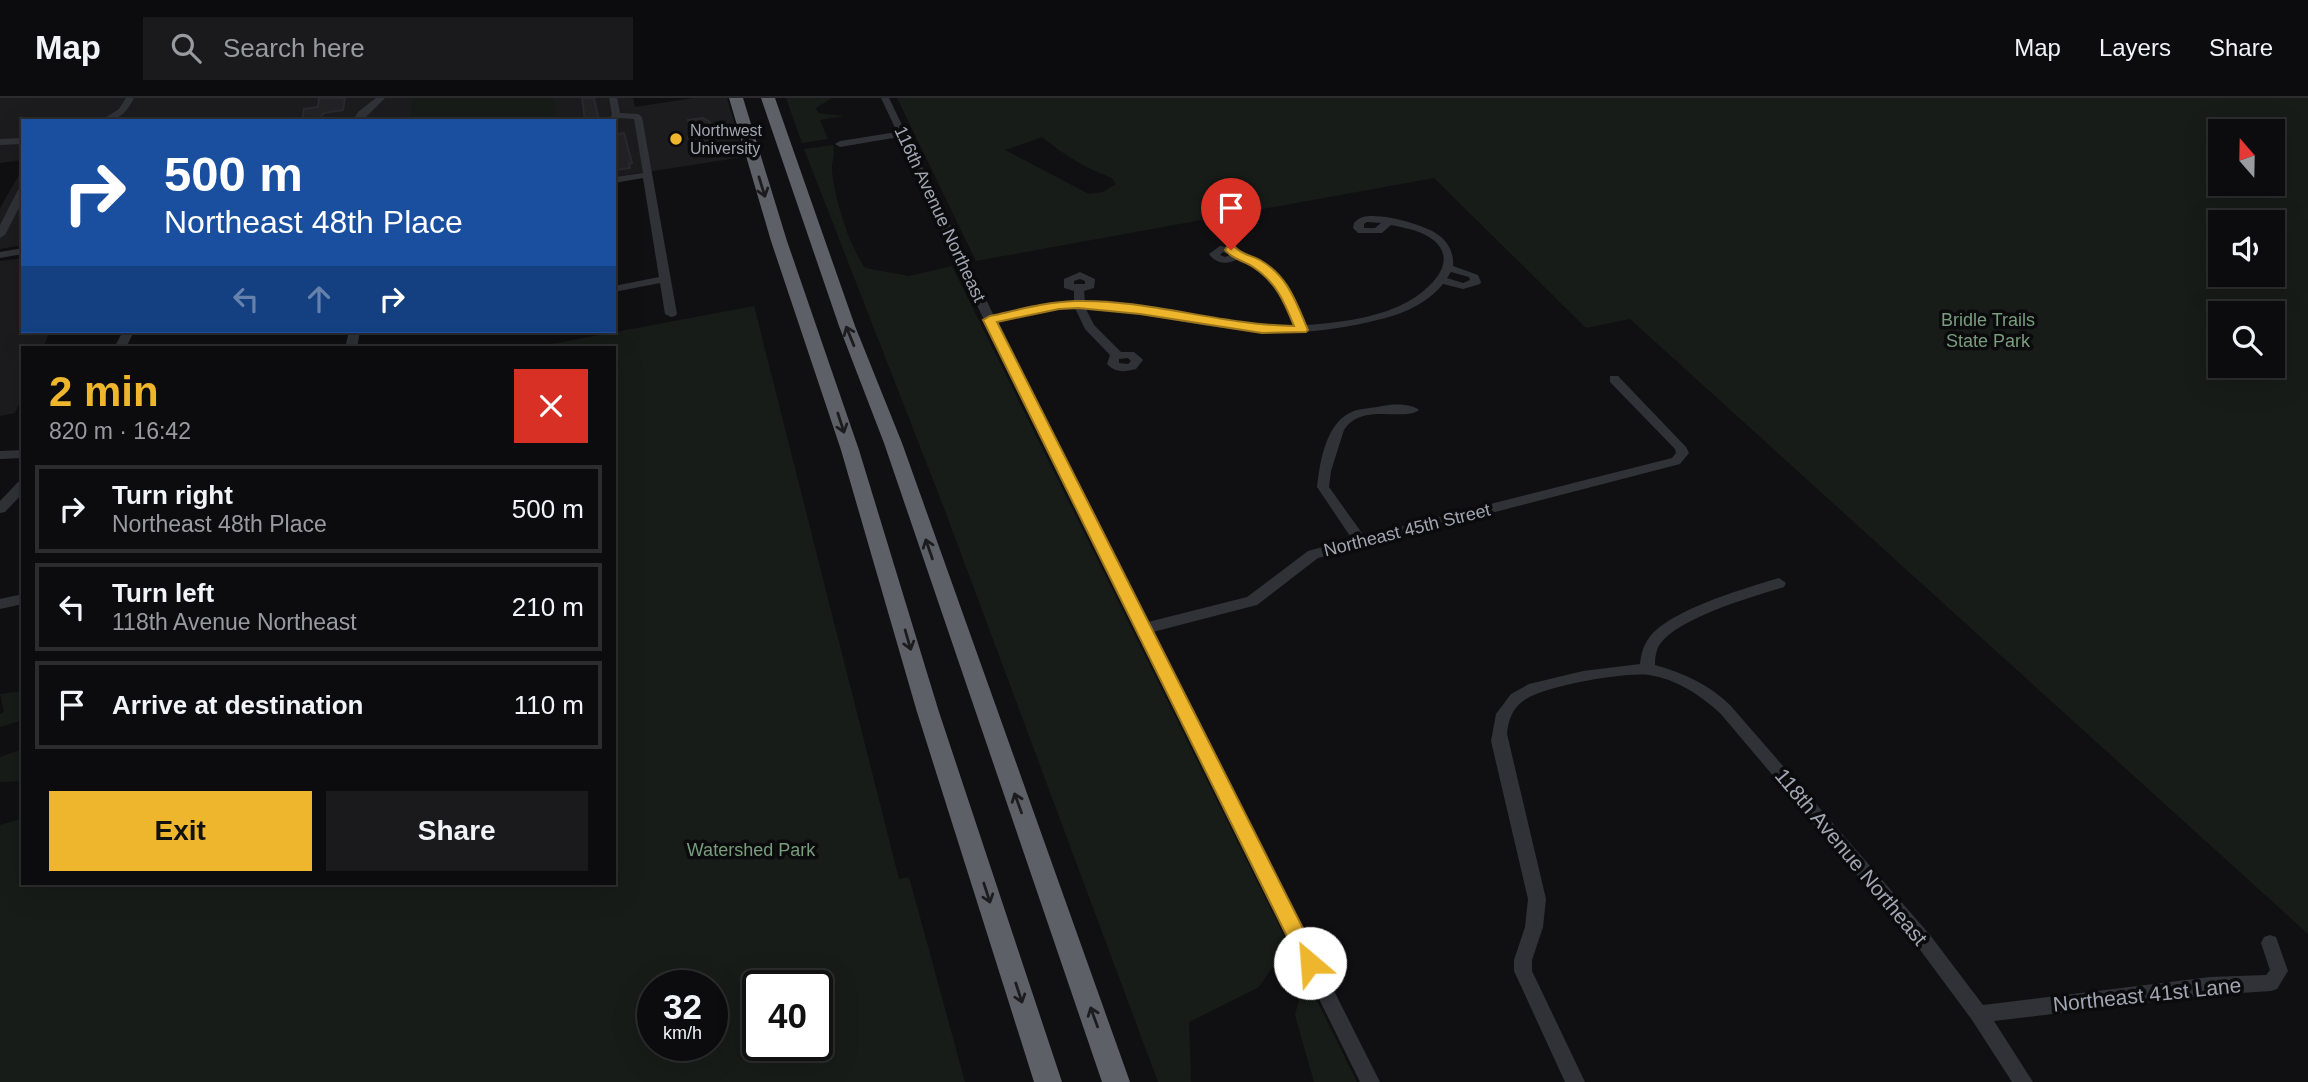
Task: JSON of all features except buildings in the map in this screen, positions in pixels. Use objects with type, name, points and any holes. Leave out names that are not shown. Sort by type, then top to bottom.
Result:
[{"type":"highway","points":[[736,98],[779,241],[850,450],[928,712],[1048,1082]]},
{"type":"highway","points":[[768,98],[847,327],[893,443],[1116,1082]]},
{"type":"street","points":[[108,119],[123,111],[130,98]]},
{"type":"street","points":[[358,119],[381,98]]},
{"type":"street","points":[[613,98],[614,118],[638,117],[671,314]]},
{"type":"street","name":"116th Avenue Northeast","points":[[884,98],[990,320],[1370,1082]]},
{"type":"street","points":[[840,144],[902,134]]},
{"type":"street","points":[[0,145],[21,143]]},
{"type":"street","points":[[616,180],[646,175]]},
{"type":"street","points":[[0,235],[21,194]]},
{"type":"street","points":[[990,320],[1059,305],[1078,304],[1140,310],[1262,329],[1302,330],[1380,317],[1406,309],[1427,296],[1445,275],[1448,258],[1440,241],[1420,230],[1389,221]]},
{"type":"street","points":[[0,255],[21,251]]},
{"type":"street","points":[[1236,255],[1257,263],[1283,285],[1302,330]]},
{"type":"street","points":[[1445,275],[1463,286],[1476,282]]},
{"type":"street","points":[[616,289],[665,279]]},
{"type":"street","points":[[1079,289],[1078,304],[1081,315],[1091,331],[1117,355]]},
{"type":"street","name":"Northeast 45th Street","points":[[1143,629],[1252,601],[1306,558],[1360,541],[1667,464],[1682,455],[1674,440],[1614,379]]},
{"type":"street","points":[[1360,541],[1322,482],[1338,430],[1342,423],[1357,414],[1387,409],[1413,410]]},
{"type":"street","points":[[0,455],[21,454]]},
{"type":"street","points":[[0,509],[21,487]]},
{"type":"street","points":[[1575,1082],[1523,971],[1523,960],[1534,927],[1536,899],[1499,741],[1499,727],[1510,703],[1523,693],[1542,686],[1621,671],[1647,669],[1647,657],[1653,641],[1665,629],[1730,600],[1779,583]]},
{"type":"street","points":[[0,604],[21,599]]},
{"type":"street","name":"118th Avenue Northeast","points":[[1647,669],[1690,681],[1709,693],[1725,709],[1924,941],[1979,1014],[2023,1082]]},
{"type":"street","name":"Northeast 41st Lane","points":[[1979,1014],[2210,986],[2271,983],[2279,971],[2270,943]]},
{"type":"shaded area","name":"Northwest University","points":[[0,98],[633,98],[635,107],[693,98],[727,98],[744,157],[616,177],[616,119],[21,119],[21,160],[0,163]]},
{"type":"shaded area","points":[[21,171],[21,245],[0,249],[0,208]]},
{"type":"shaded area","points":[[21,258],[21,333],[49,333],[44,346],[21,346],[21,400],[15,413],[0,416],[0,261]]},
{"type":"green space","points":[[413,98],[554,98],[557,119],[409,119]]},
{"type":"green space","points":[[786,98],[832,98],[816,108],[818,113],[844,116],[820,120],[828,139],[802,143]]},
{"type":"green space","name":"Bridle Trails State Park","points":[[897,98],[2308,98],[2308,934],[1630,319],[1586,328],[1434,178],[976,261]],"holes":[[[1042,137],[1092,170],[1112,178],[1116,184],[1103,192],[1089,194],[1005,150]]]},
{"type":"green space","points":[[833,145],[832,171],[840,208],[848,235],[865,268],[909,276],[952,266],[1288,944],[1259,987],[1189,1022],[1191,1082],[1158,1082],[944,508],[804,149]]},
{"type":"green space","name":"Watershed Park","points":[[754,306],[899,879],[909,877],[965,1082],[0,1082],[0,825],[21,817],[21,885],[616,885],[616,346],[541,346]]},
{"type":"green space","points":[[21,691],[21,721],[0,727],[0,714],[4,712],[0,694]]},
{"type":"green space","points":[[21,750],[21,781],[0,782],[0,757]]},
{"type":"green space","points":[[1305,976],[1357,1082],[1314,1082],[1295,1015]]},
{"type":"place","name":"Northwest University","points":[[676,139]]},
{"type":"route","points":[[1231,250],[1236,255],[1257,263],[1283,285],[1302,330],[1262,329],[1140,310],[1078,304],[1059,305],[990,320],[1310,963]]}]
